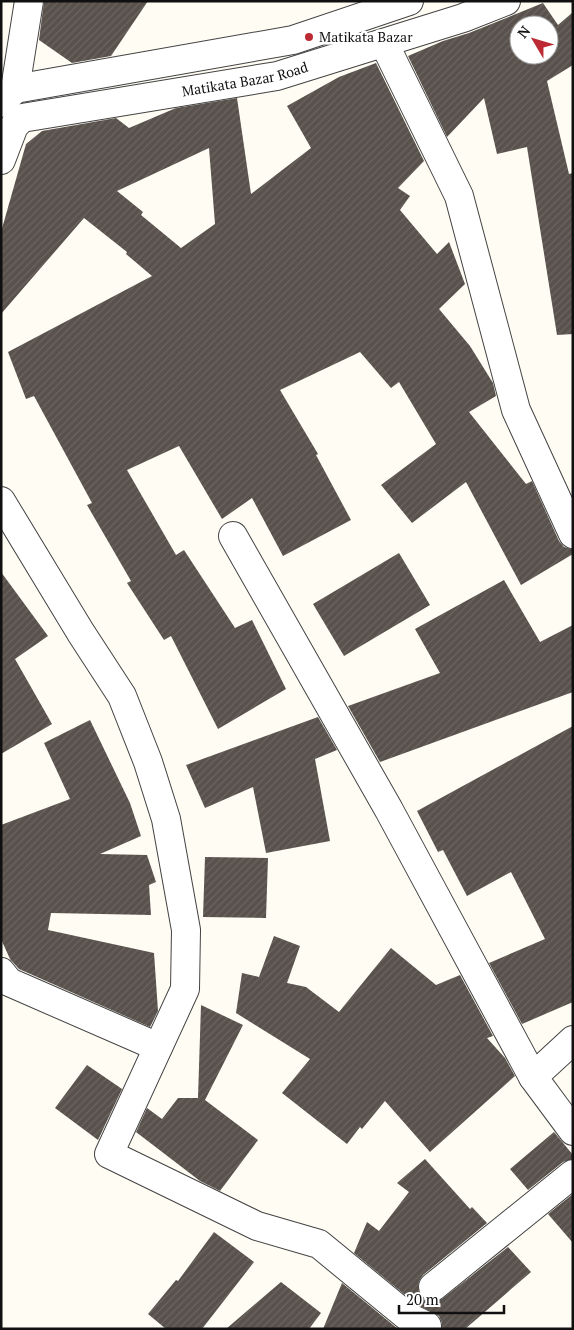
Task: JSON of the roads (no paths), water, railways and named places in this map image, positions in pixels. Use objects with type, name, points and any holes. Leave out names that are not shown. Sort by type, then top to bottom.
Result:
[{"type":"street","points":[[8,96],[29,1]]},
{"type":"street","name":"Matikata Bazar Road","points":[[8,96],[294,40],[409,1]]},
{"type":"street","name":"Matikata Bazar Road","points":[[1,160],[14,126],[22,118],[277,76],[463,18],[506,1]]},
{"type":"street","points":[[384,43],[459,196],[516,410],[573,534]]},
{"type":"street","points":[[1,501],[81,633],[122,696],[148,762],[166,819],[186,930],[184,989],[110,1154],[257,1226],[319,1244],[408,1317],[427,1326],[426,1329]]},
{"type":"street","points":[[233,536],[389,810],[533,1077],[573,1131]]},
{"type":"street","points":[[1,972],[9,982],[158,1046]]},
{"type":"street","points":[[533,1077],[573,1040]]},
{"type":"street","points":[[433,1287],[573,1174]]},
{"type":"place","name":"Matikata Bazar","points":[[309,37]]}]
